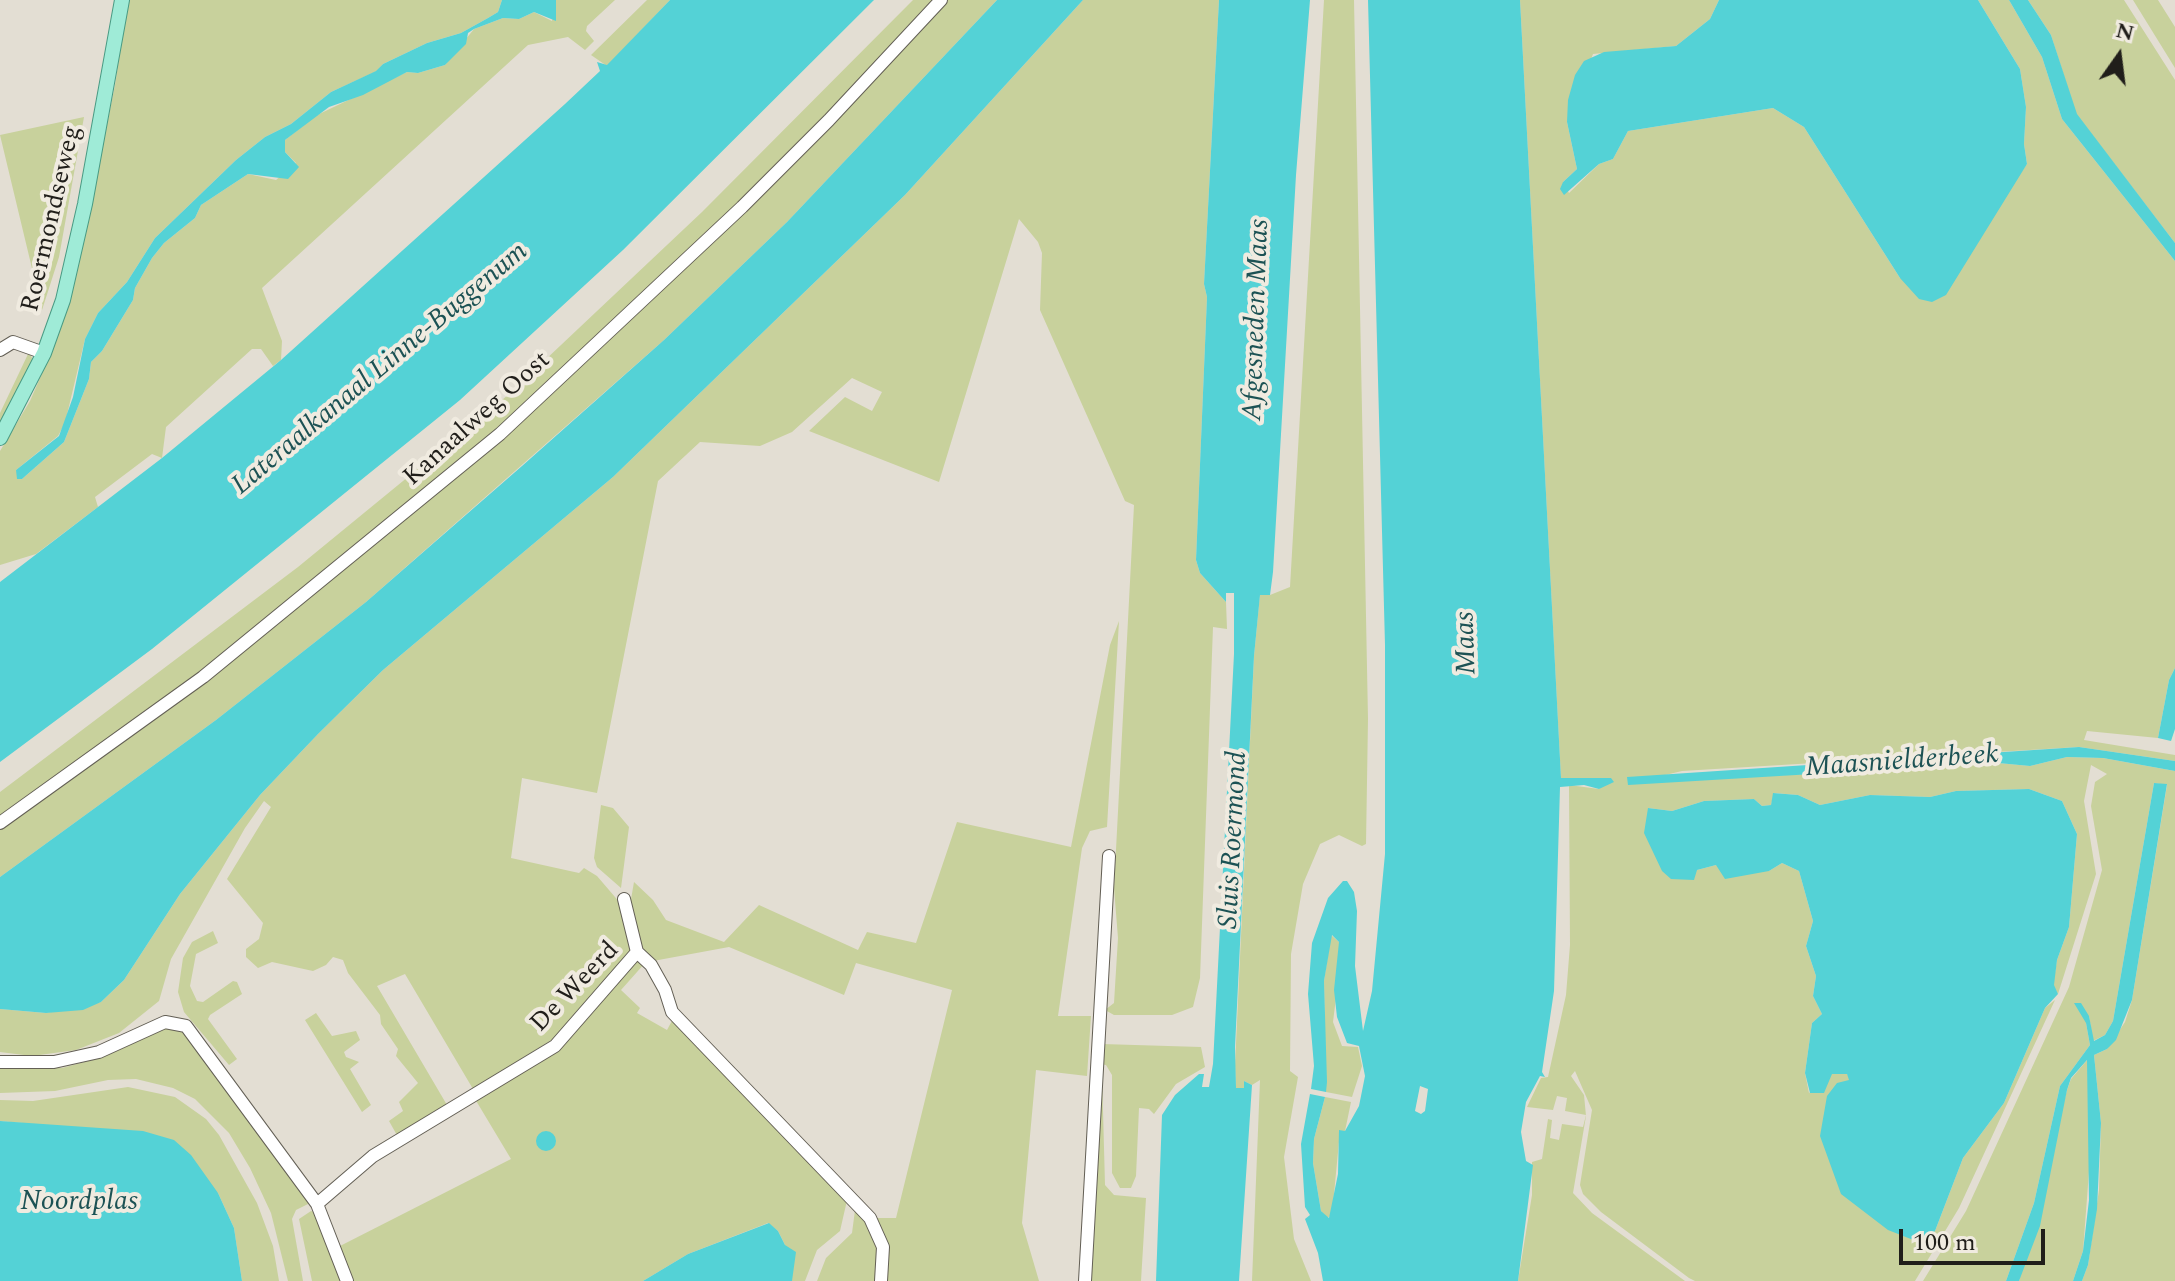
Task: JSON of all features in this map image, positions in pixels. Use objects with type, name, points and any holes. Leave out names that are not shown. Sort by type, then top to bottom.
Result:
[{"type":"main road","name":"Roermondseweg","points":[[0,438],[44,353],[74,258],[122,0]]},
{"type":"street","name":"Kanaalweg Oost","points":[[0,823],[203,677],[500,434],[742,207],[829,120],[941,0]]},
{"type":"street","points":[[0,350],[13,342],[44,353]]},
{"type":"street","points":[[1085,1281],[1109,856]]},
{"type":"street","points":[[624,899],[637,952]]},
{"type":"street","name":"De Weerd","points":[[317,1204],[373,1156],[555,1046],[637,952],[651,965],[665,990],[672,1012],[870,1218],[883,1247],[881,1281]]},
{"type":"street","points":[[0,1062],[54,1062],[99,1052],[165,1022],[186,1026],[317,1204],[347,1281]]},
{"type":"green space","points":[[128,0],[502,0],[498,12],[488,18],[461,33],[427,43],[383,64],[377,71],[331,92],[291,124],[265,137],[236,160],[155,238],[127,282],[98,313],[85,339],[65,423],[58,436],[16,470],[22,479],[64,442],[89,379],[91,362],[102,351],[133,300],[135,288],[152,258],[164,243],[195,218],[201,205],[248,174],[276,180],[296,163],[285,152],[285,140],[315,116],[407,72],[418,73],[445,65],[474,29],[503,18],[519,19],[534,12],[552,21],[556,0],[615,0],[587,26],[586,31],[594,41],[585,50],[568,37],[528,45],[262,288],[282,341],[281,360],[273,366],[261,349],[252,349],[166,427],[162,458],[152,454],[95,497],[98,507],[36,554],[0,565],[0,451],[30,401],[51,353],[81,252],[115,85]]},
{"type":"green space","points":[[647,0],[670,0],[607,66],[591,55]]},
{"type":"green space","points":[[913,0],[936,0],[765,181],[484,444],[256,632],[0,820],[0,792],[298,567],[508,395],[702,212]]},
{"type":"green space","points":[[947,0],[997,0],[787,222],[664,340],[366,602],[216,720],[0,877],[0,830],[474,461]]},
{"type":"green space","points":[[1083,0],[1219,0],[1204,284],[1207,297],[1196,560],[1200,573],[1226,602],[1227,629],[1213,627],[1200,978],[1193,1007],[1172,1015],[1114,1015],[1105,1010],[1114,1003],[1118,938],[1114,888],[1134,505],[1125,501],[1040,310],[1042,253],[1038,242],[1019,219],[939,482],[809,431],[845,397],[872,411],[882,392],[852,378],[792,432],[760,446],[700,442],[658,481],[597,793],[522,778],[511,858],[579,873],[584,868],[597,876],[621,904],[634,947],[558,1036],[473,1089],[405,974],[377,986],[447,1105],[398,1137],[389,1121],[403,1111],[399,1102],[418,1083],[396,1056],[398,1049],[381,1024],[380,1015],[348,973],[343,960],[333,957],[326,965],[313,971],[272,962],[258,968],[246,957],[246,949],[259,939],[263,923],[227,879],[271,807],[264,801],[245,828],[171,959],[159,1001],[119,1033],[76,1050],[32,1056],[0,1052],[0,1009],[46,1013],[101,1002],[124,980],[180,894],[260,795],[318,734],[383,670],[613,477],[905,195]]},
{"type":"green space","points":[[1324,0],[1354,0],[1368,719],[1366,844],[1362,846],[1339,835],[1320,844],[1303,884],[1291,954],[1290,1071],[1298,1077],[1284,1157],[1294,1239],[1311,1281],[1252,1281],[1260,1080],[1252,1085],[1244,1081],[1244,1089],[1236,1089],[1235,1065],[1254,656],[1260,594],[1270,595],[1290,587]]},
{"type":"green space","points":[[1520,0],[1719,0],[1710,19],[1676,46],[1593,54],[1567,122],[1577,169],[1563,182],[1569,193],[1599,164],[1613,159],[1628,131],[1773,108],[1804,127],[1900,278],[2014,182],[2027,164],[2024,144],[2026,107],[2020,69],[1978,0],[2009,0],[2042,57],[2062,119],[2175,261],[2175,668],[2169,680],[2158,738],[2087,731],[2084,740],[2175,755],[2175,761],[2079,747],[1682,771],[1628,784],[1998,763],[2030,766],[2067,757],[2103,758],[2175,771],[2175,1281],[2082,1281],[2088,1265],[2099,1190],[2101,1123],[2094,1055],[2107,1049],[2125,1022],[2132,1000],[2167,785],[2154,783],[2113,1021],[2105,1035],[2093,1041],[2089,1016],[2086,1023],[2090,1045],[2060,1086],[2034,1203],[2006,1281],[1923,1281],[1966,1211],[2069,987],[2102,870],[2091,806],[2095,782],[2107,774],[2091,765],[2084,801],[2096,874],[2058,994],[2053,985],[2057,960],[2069,927],[2077,834],[2062,801],[2029,789],[1956,791],[1930,797],[1870,795],[1820,805],[1798,795],[1774,793],[1771,805],[1762,806],[1754,799],[1704,801],[1672,811],[1648,808],[1697,870],[1716,865],[1769,871],[1782,863],[1799,871],[1813,921],[1806,946],[1816,976],[1813,996],[1822,1014],[1812,1023],[1805,1073],[1809,1093],[1831,1074],[1847,1074],[1935,1231],[1963,1158],[2004,1103],[2045,1008],[2055,1000],[1959,1208],[1915,1281],[1695,1281],[1601,1212],[1583,1194],[1580,1185],[1592,1110],[1575,1071],[1571,1076],[1584,1095],[1586,1115],[1565,1111],[1567,1098],[1557,1096],[1553,1110],[1527,1107],[1541,1078],[1548,1077],[1566,995],[1570,945],[1569,785],[1599,789],[1611,778],[1561,779]]},
{"type":"green space","points":[[2028,0],[2124,0],[2175,80],[2175,243],[2076,114],[2051,35]]},
{"type":"green space","points":[[2133,0],[2158,0],[2175,27],[2175,68]]},
{"type":"green space","points":[[84,117],[59,257],[42,310],[0,135]]},
{"type":"green space","points":[[29,352],[34,362],[0,428],[0,413]]},
{"type":"green space","points":[[1119,621],[1107,827],[1090,831],[1082,848],[1058,1016],[1091,1016],[1087,1076],[1036,1070],[1022,1223],[1039,1281],[817,1281],[826,1258],[852,1233],[857,1195],[876,1218],[896,1218],[952,990],[856,963],[844,995],[729,947],[653,961],[640,948],[630,905],[634,882],[653,900],[666,920],[724,942],[759,905],[858,950],[867,932],[916,943],[957,822],[1071,847],[1110,645]]},
{"type":"green space","points":[[601,805],[613,808],[629,827],[621,888],[597,867],[594,858]]},
{"type":"green space","points":[[213,931],[218,943],[196,954],[190,986],[197,1001],[203,1002],[233,981],[237,982],[242,994],[208,1019],[237,1059],[229,1065],[184,1012],[178,992],[183,958],[192,942]]},
{"type":"green space","points":[[1331,935],[1339,942],[1340,965],[1333,1022],[1342,1046],[1358,1047],[1362,1066],[1352,1097],[1326,1092],[1324,981]]},
{"type":"green space","points":[[639,959],[645,963],[621,990],[640,1008],[637,1013],[667,1030],[674,1017],[848,1196],[840,1231],[817,1250],[805,1281],[792,1281],[785,1245],[778,1231],[768,1223],[688,1254],[643,1281],[354,1281],[340,1246],[511,1159],[475,1099],[557,1049]]},
{"type":"green space","points":[[316,1013],[332,1036],[356,1031],[360,1040],[344,1052],[346,1057],[359,1062],[350,1069],[371,1105],[362,1112],[305,1020]]},
{"type":"green space","points":[[162,1027],[175,1027],[186,1033],[310,1203],[296,1210],[292,1219],[303,1281],[288,1281],[271,1213],[250,1168],[229,1133],[195,1099],[173,1088],[136,1079],[108,1080],[55,1091],[0,1093],[0,1067],[62,1068],[103,1057]]},
{"type":"green space","points":[[1102,1044],[1201,1047],[1205,1067],[1176,1084],[1154,1114],[1149,1109],[1139,1108],[1136,1176],[1131,1188],[1120,1188],[1112,1173],[1112,1075],[1106,1065],[1098,1064]]},
{"type":"green space","points":[[2088,1059],[2091,1145],[2083,1251],[2073,1281],[2019,1281],[2067,1090],[2071,1079]]},
{"type":"green space","points":[[1102,1073],[1105,1185],[1114,1195],[1146,1198],[1141,1281],[1088,1281]]},
{"type":"green space","points":[[128,1087],[175,1097],[206,1119],[219,1135],[257,1203],[273,1246],[279,1281],[242,1281],[234,1228],[218,1193],[22,1123],[0,1121],[0,1100],[33,1101]]},
{"type":"green space","points":[[1325,1097],[1351,1102],[1345,1131],[1340,1131],[1332,1215],[1327,1218],[1321,1211],[1313,1163],[1314,1139]]},
{"type":"green space","points":[[1586,1115],[1573,1193],[1592,1213],[1685,1281],[1518,1281],[1532,1195],[1532,1162],[1542,1159],[1548,1119],[1552,1120],[1550,1138],[1559,1140],[1562,1124],[1583,1127]]},
{"type":"green space","points":[[311,1211],[340,1281],[312,1281],[299,1219]]},
{"type":"water","points":[[502,0],[556,0],[556,21],[534,12],[519,19],[503,18],[474,29],[468,33],[466,44],[445,65],[418,73],[407,72],[363,95],[329,107],[285,140],[285,152],[299,167],[288,179],[248,174],[201,205],[195,218],[164,243],[152,258],[135,288],[133,300],[102,351],[91,362],[89,379],[64,442],[22,479],[17,479],[16,470],[59,436],[73,397],[85,339],[98,313],[127,282],[155,238],[236,160],[265,137],[291,124],[331,92],[376,71],[383,64],[427,43],[461,33],[488,18],[498,12]]},
{"type":"water","name":"Lateraalkanaal Linne-Buggenum","points":[[670,0],[874,0],[623,250],[460,400],[152,649],[0,762],[0,582],[162,458],[281,360],[565,104],[600,71],[597,62],[607,65]]},
{"type":"water","points":[[997,0],[1083,0],[905,195],[613,477],[383,670],[318,734],[260,795],[180,894],[124,980],[101,1002],[83,1010],[46,1013],[0,1009],[0,877],[216,720],[366,602],[522,466],[664,340],[787,222]]},
{"type":"water","points":[[1219,0],[1310,0],[1296,175],[1273,572],[1270,595],[1260,595],[1254,656],[1235,1047],[1236,1088],[1244,1088],[1244,1081],[1252,1085],[1239,1281],[1156,1281],[1162,1115],[1175,1095],[1199,1074],[1204,1074],[1202,1087],[1209,1087],[1213,1064],[1234,654],[1234,593],[1226,593],[1226,602],[1200,573],[1196,560],[1207,297],[1204,284]]},
{"type":"water","name":"Maas","points":[[1368,0],[1520,0],[1561,778],[1611,778],[1614,782],[1599,789],[1584,785],[1560,787],[1554,991],[1542,1072],[1545,1077],[1540,1076],[1526,1102],[1521,1132],[1526,1161],[1533,1165],[1518,1281],[1323,1281],[1318,1253],[1305,1219],[1310,1215],[1305,1207],[1301,1144],[1310,1094],[1325,1097],[1314,1139],[1313,1163],[1321,1211],[1329,1218],[1338,1174],[1339,1130],[1345,1131],[1359,1106],[1365,1076],[1359,1046],[1347,1043],[1337,1017],[1334,990],[1339,942],[1332,935],[1324,981],[1326,1092],[1311,1089],[1314,1066],[1308,994],[1312,943],[1328,898],[1343,881],[1347,881],[1354,892],[1357,911],[1355,966],[1363,1031],[1372,991],[1385,854],[1385,645]],"holes":[[[1420,1086],[1428,1089],[1425,1111],[1421,1114],[1415,1111]]]},
{"type":"water","points":[[1719,0],[1978,0],[2020,69],[2026,107],[2024,144],[2027,164],[1946,295],[1932,302],[1919,299],[1900,278],[1804,127],[1773,108],[1628,131],[1613,159],[1599,164],[1564,195],[1560,189],[1563,182],[1577,169],[1567,122],[1568,100],[1575,75],[1584,61],[1604,52],[1676,46],[1710,19]]},
{"type":"water","points":[[2009,0],[2028,0],[2051,35],[2077,114],[2175,243],[2175,261],[2062,119],[2042,57]]},
{"type":"water","points":[[2175,668],[2175,729],[2171,741],[2158,738],[2169,680]]},
{"type":"water","name":"Maasnielderbeek","points":[[2079,747],[2175,761],[2175,771],[2103,758],[2067,757],[2030,766],[1998,763],[1628,785],[1627,777]]},
{"type":"water","points":[[2154,783],[2167,784],[2132,1000],[2116,1040],[2094,1055],[2101,1123],[2097,1209],[2088,1265],[2082,1281],[2073,1281],[2083,1251],[2089,1200],[2087,1060],[2071,1078],[2067,1090],[2040,1226],[2019,1281],[2006,1281],[2034,1203],[2060,1086],[2090,1045],[2086,1023],[2074,1003],[2081,1003],[2089,1016],[2094,1041],[2105,1035],[2113,1021]]},
{"type":"water","points":[[2029,789],[2062,801],[2077,834],[2069,927],[2057,960],[2054,985],[2058,994],[2045,1008],[2004,1103],[1963,1158],[1935,1231],[1921,1243],[1888,1230],[1841,1194],[1820,1136],[1827,1096],[1837,1083],[1849,1080],[1847,1074],[1832,1074],[1824,1093],[1810,1093],[1805,1073],[1812,1023],[1822,1014],[1813,996],[1816,976],[1806,946],[1813,921],[1799,871],[1782,863],[1769,871],[1725,879],[1716,865],[1697,870],[1694,880],[1671,879],[1662,871],[1644,833],[1648,808],[1672,811],[1704,801],[1754,799],[1762,806],[1771,805],[1773,793],[1798,795],[1820,805],[1870,795],[1930,797],[1956,791]]},
{"type":"water","name":"Noordplas","points":[[0,1121],[143,1131],[174,1140],[191,1155],[218,1193],[234,1228],[242,1281],[0,1281]]},
{"type":"water","points":[[546,1131],[553,1134],[556,1141],[553,1148],[546,1151],[539,1148],[536,1141],[539,1134]]},
{"type":"water","points":[[769,1223],[778,1231],[785,1245],[796,1252],[792,1281],[643,1281],[688,1254]]},
{"type":"water label","name":"Afgesneden Maas","points":[[1258,320]]},
{"type":"water label","name":"Sluis Roermond","points":[[1235,840]]}]
